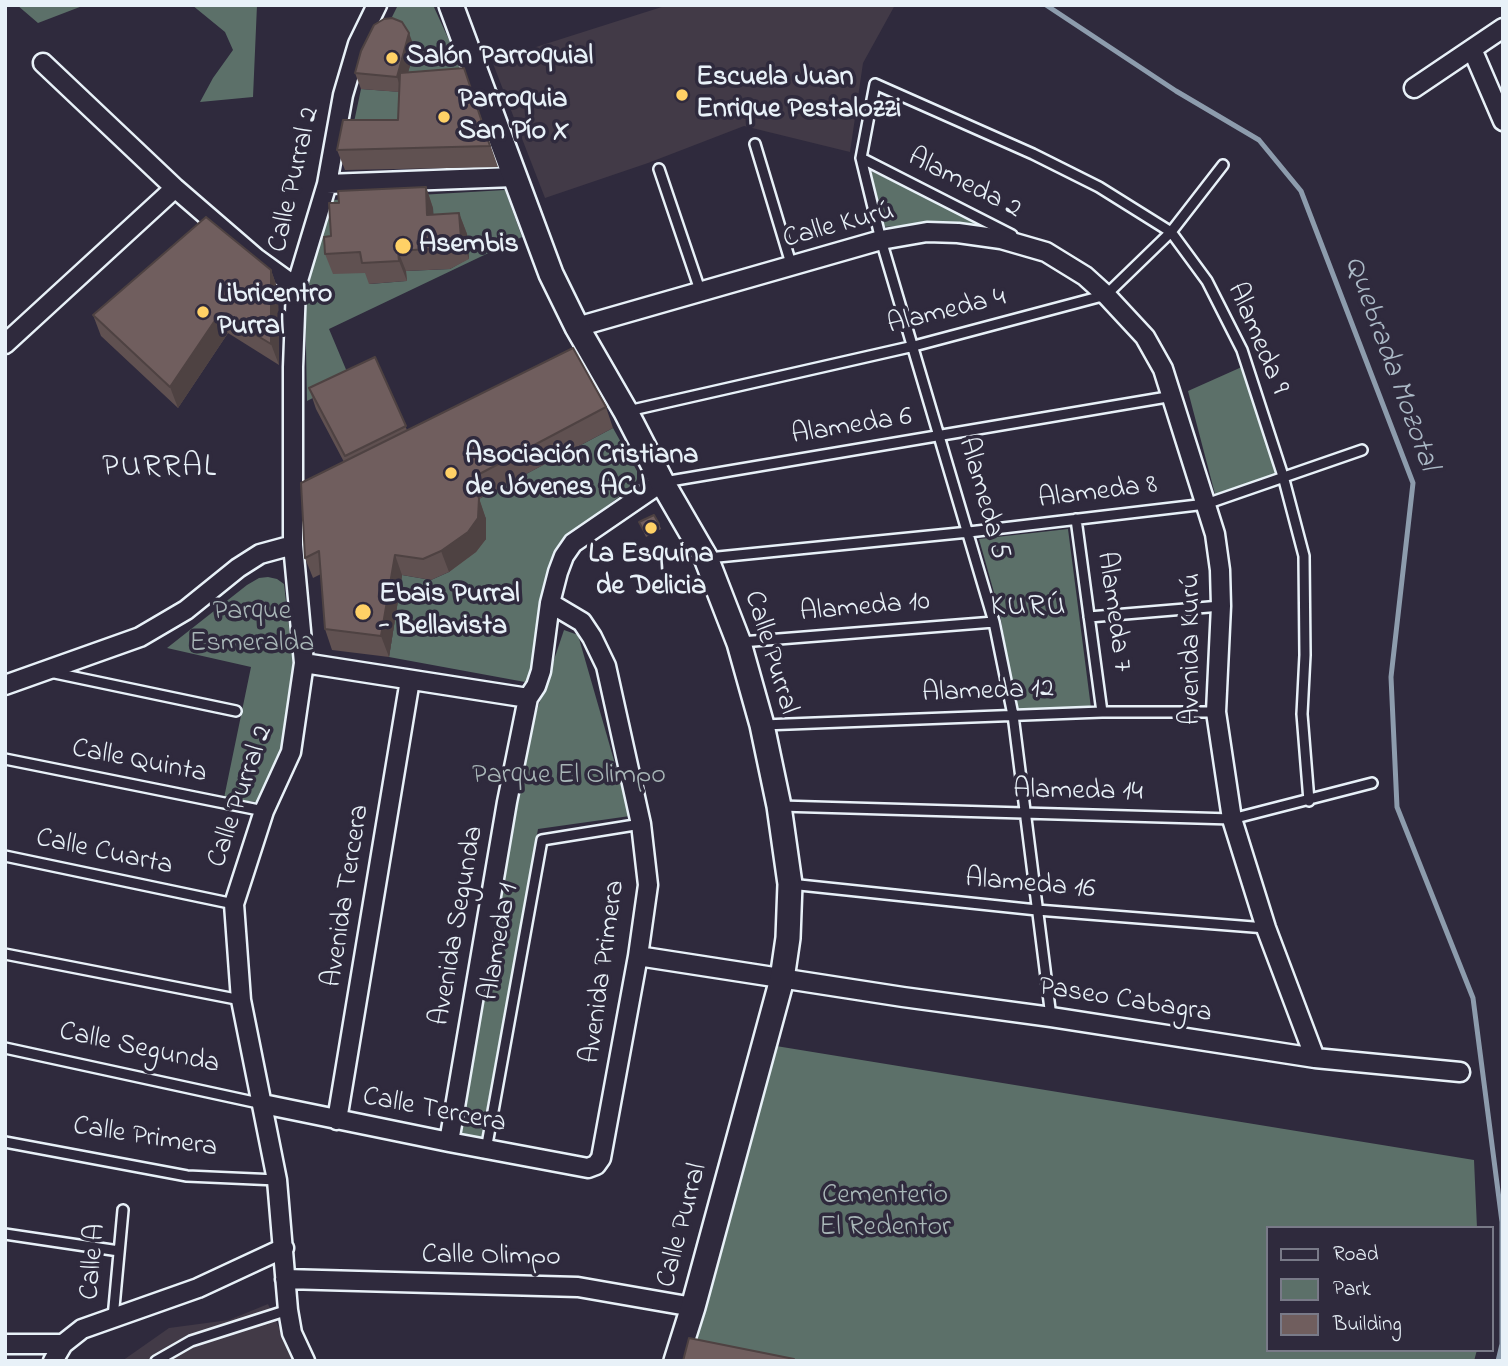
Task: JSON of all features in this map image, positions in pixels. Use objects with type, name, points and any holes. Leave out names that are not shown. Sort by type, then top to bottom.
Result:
[{"type":"street","name":"Calle Purral 2","points":[[305,1361],[292,1333],[288,1310],[277,1181],[241,1000],[234,904],[264,811],[291,752],[304,663],[293,545],[296,287],[327,184],[343,95],[358,44],[377,5]]},
{"type":"street","name":"Calle Purral","points":[[451,5],[551,274],[603,383],[626,412],[706,558],[739,643],[762,725],[779,806],[790,884],[788,938],[782,979],[676,1361]]},
{"type":"street","points":[[1414,88],[1503,28]]},
{"type":"street","points":[[1472,49],[1503,121]]},
{"type":"street","points":[[43,63],[175,188],[256,258],[296,287]]},
{"type":"street","points":[[327,184],[514,177]]},
{"type":"street","points":[[5,344],[175,188]]},
{"type":"street","name":"Calle Kurú","points":[[577,327],[881,240],[927,232],[1001,239],[1046,253],[1085,276],[1106,295]]},
{"type":"street","name":"Avenida Kurú","points":[[1106,295],[1145,337],[1163,369],[1215,534],[1221,606],[1216,712],[1232,819],[1266,928],[1315,1058]]},
{"type":"street","name":"Avenida Segunda","points":[[449,1142],[528,698],[541,671],[550,603],[564,556],[573,543],[662,482]]},
{"type":"street","points":[[5,685],[140,637],[186,610],[237,568],[260,554],[293,545]]},
{"type":"street","name":"Avenida Primera","points":[[550,603],[582,622],[606,666],[641,824],[648,885],[638,956],[601,1158],[596,1165]]},
{"type":"street","points":[[304,663],[528,698]]},
{"type":"street","name":"Avenida Tercera","points":[[337,1120],[410,680]]},
{"type":"street","points":[[638,956],[782,979]]},
{"type":"street","name":"Paseo Cabagra","points":[[782,979],[1315,1058],[1460,1072]]},
{"type":"street","name":"Calle Tercera","points":[[262,1104],[486,1150],[588,1168],[596,1165]]},
{"type":"street","points":[[53,1361],[62,1344],[82,1329],[198,1288],[284,1248]]},
{"type":"street","name":"Calle Olimpo","points":[[285,1279],[578,1287],[693,1307]]},
{"type":"street","points":[[5,1344],[62,1344]]},
{"type":"lane","name":"Alameda 5","points":[[875,84],[862,158],[881,240],[994,622],[1013,715],[1051,1017]]},
{"type":"lane","name":"Alameda 9","points":[[875,84],[1033,154],[1099,187],[1171,232],[1207,281],[1242,350],[1283,476],[1304,556],[1302,714],[1309,801]]},
{"type":"lane","points":[[755,144],[792,267]]},
{"type":"lane","name":"Alameda 2","points":[[862,158],[1046,253]]},
{"type":"lane","name":"Alameda 4","points":[[626,412],[914,346],[1106,295],[1171,232],[1223,164]]},
{"type":"lane","points":[[659,169],[702,293]]},
{"type":"lane","name":"Alameda 6","points":[[662,482],[1173,396]]},
{"type":"lane","name":"Alameda 8","points":[[706,558],[969,532],[1206,504],[1362,450]]},
{"type":"lane","name":"Alameda 7","points":[[1076,519],[1102,712]]},
{"type":"lane","points":[[1089,617],[1221,606]]},
{"type":"lane","name":"Alameda 10","points":[[739,643],[994,622]]},
{"type":"lane","points":[[45,671],[236,711]]},
{"type":"lane","name":"Alameda 12","points":[[762,725],[1102,712],[1216,712]]},
{"type":"lane","name":"Calle Quinta","points":[[5,759],[264,811]]},
{"type":"lane","name":"Alameda 14","points":[[779,806],[1232,819],[1372,783]]},
{"type":"lane","name":"Alameda 1","points":[[486,1150],[542,840],[641,824]]},
{"type":"lane","name":"Calle Cuarta","points":[[5,856],[234,904]]},
{"type":"lane","name":"Alameda 16","points":[[790,884],[1037,910],[1266,928]]},
{"type":"lane","points":[[5,954],[241,1000]]},
{"type":"lane","name":"Calle Segunda","points":[[5,1048],[262,1104]]},
{"type":"lane","name":"Calle Primera","points":[[5,1142],[187,1176],[277,1181]]},
{"type":"lane","name":"Calle A","points":[[113,1318],[123,1210]]},
{"type":"lane","points":[[5,1234],[119,1251]]},
{"type":"lane","points":[[156,1361],[191,1341],[288,1310]]},
{"type":"shaded area","name":"Escuela Juan Enrique Pestalozzi","points":[[668,5],[895,5],[863,63],[850,152],[744,126],[648,163],[545,198],[492,61]]},
{"type":"shaded area","points":[[268,1304],[295,1361],[122,1361],[169,1328],[229,1320]]},
{"type":"green space","points":[[17,5],[85,5],[38,23]]},
{"type":"green space","points":[[192,5],[257,5],[253,97],[200,102],[233,50],[225,32]]},
{"type":"green space","points":[[398,5],[433,5],[471,88],[405,141],[350,141],[361,89],[402,92],[415,49],[412,42],[380,41]]},
{"type":"green space","points":[[871,171],[984,225],[944,223],[883,227]]},
{"type":"green space","points":[[505,190],[522,237],[329,329],[350,379],[307,401],[305,295],[333,200]],"holes":[[[433,208],[434,235],[469,258],[450,269],[406,271],[406,281],[370,284],[368,273]]]},
{"type":"green space","points":[[1244,366],[1276,475],[1215,494],[1188,391]]},
{"type":"green space","points":[[613,428],[637,471],[637,479],[635,484],[563,541],[554,557],[530,681],[389,657],[402,575],[431,580],[449,572],[486,539],[486,519],[477,500]]},
{"type":"green space","points":[[1068,529],[1091,708],[1016,710],[1000,614],[979,539]]},
{"type":"green space","name":"Parque Esmeralda","points":[[268,577],[284,584],[293,662],[285,749],[264,803],[224,798],[251,667],[167,648],[247,585],[259,578]]},
{"type":"green space","name":"Parque El Olimpo","points":[[564,630],[578,635],[630,816],[538,829],[481,1141],[459,1139],[531,728]]},
{"type":"green space","name":"Cementerio El Redentor","points":[[776,1046],[1474,1160],[1477,1226],[1266,1226],[1266,1352],[1476,1352],[1474,1361],[761,1361],[695,1346]]},
{"type":"building","points":[[392,18],[402,22],[409,33],[397,77],[355,73],[361,51],[374,25]]},
{"type":"building","name":"Parroquia San Pío X","points":[[464,68],[490,146],[337,150],[343,120],[398,120],[400,73]]},
{"type":"building","name":"Asembis","points":[[426,187],[427,215],[459,213],[461,238],[443,248],[398,251],[399,261],[362,263],[360,252],[325,254],[324,237],[331,236],[329,203],[339,203],[338,191]]},
{"type":"building","name":"Libricentro Purral","points":[[206,217],[271,270],[271,344],[220,313],[170,387],[93,315]]},
{"type":"building","name":"Asociación Cristiana de Jóvenes ACJ","points":[[573,348],[606,407],[470,479],[479,498],[478,518],[468,532],[441,551],[423,559],[395,555],[381,636],[325,629],[319,551],[305,558],[301,483]]},
{"type":"building","points":[[375,357],[406,426],[345,456],[309,388]]},
{"type":"building","points":[[654,515],[659,524],[644,531],[639,522]]},
{"type":"building","points":[[689,1338],[794,1359],[794,1361],[683,1361]]},
{"type":"waterway","name":"Quebrada Mozotal","points":[[1046,5],[1176,91],[1259,140],[1301,191],[1413,483],[1391,677],[1397,807],[1473,998],[1502,1222],[1502,1344],[1498,1361]]},
{"type":"place","name":"Salón Parroquial","points":[[392,58]]},
{"type":"place","name":"Escuela Juan Enrique Pestalozzi","points":[[682,95]]},
{"type":"place","name":"Parroquia San Pío X","points":[[444,117]]},
{"type":"place","name":"Asembis","points":[[403,246]]},
{"type":"place","name":"Libricentro Purral","points":[[203,312]]},
{"type":"place","name":"Asociación Cristiana de Jóvenes ACJ","points":[[451,473]]},
{"type":"place","name":"La Esquina de Delicia","points":[[651,528]]},
{"type":"place","name":"Ebais Purral - Bellavista","points":[[363,612]]},
{"type":"district","name":"PURRAL","points":[[160,470]]},
{"type":"district","name":"KURÚ","points":[[1029,609]]}]
